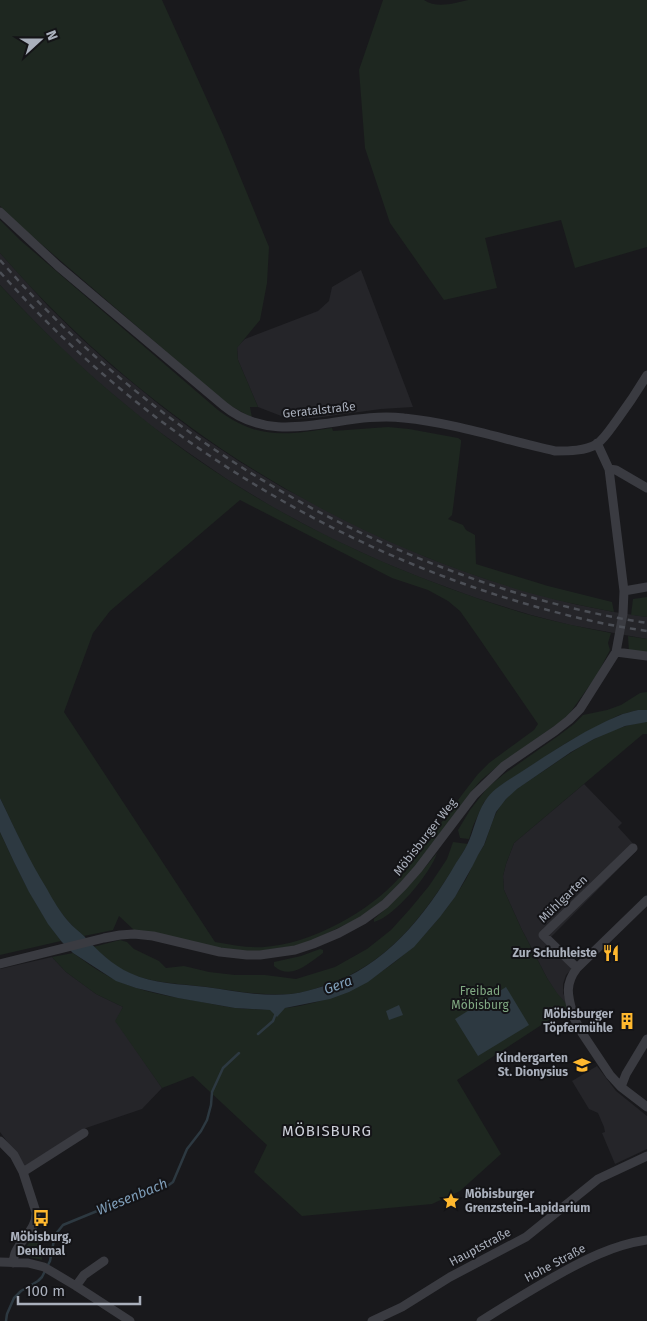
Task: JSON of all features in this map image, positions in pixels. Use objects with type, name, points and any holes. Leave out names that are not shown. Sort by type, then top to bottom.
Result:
[{"type":"street","name":"Geratalstraße","points":[[0,212],[58,266],[216,400],[231,412],[250,422],[281,428],[380,417],[401,417],[436,423],[555,451],[584,449],[597,443]]},
{"type":"street","points":[[597,443],[608,432],[647,375]]},
{"type":"street","name":"Möbisburger Weg","points":[[0,964],[120,935],[153,936],[220,952],[247,955],[277,953],[296,950],[339,933],[363,920],[385,904],[418,869],[474,795],[504,766],[555,731],[580,709],[616,652],[624,614],[624,591],[609,469],[597,443]]},
{"type":"street","points":[[609,469],[616,470],[647,488]]},
{"type":"street","points":[[624,591],[647,587]]},
{"type":"street","points":[[616,652],[647,656]]},
{"type":"street","name":"Mühlgarten","points":[[576,968],[543,936],[633,848]]},
{"type":"street","points":[[647,900],[576,968],[568,986],[572,1016],[582,1033],[621,1087],[647,1107]]},
{"type":"street","points":[[621,1087],[626,1074],[647,1039]]},
{"type":"street","points":[[24,1172],[84,1133]]},
{"type":"street","points":[[0,1141],[14,1155],[24,1172],[36,1218],[16,1252],[13,1263]]},
{"type":"street","name":"Hauptstraße","points":[[372,1321],[402,1307],[450,1277],[526,1237],[598,1179],[647,1156]]},
{"type":"street","name":"Hohe Straße","points":[[481,1321],[579,1263],[614,1248],[647,1240]]},
{"type":"street","points":[[76,1286],[84,1275],[104,1261]]},
{"type":"street","points":[[0,1262],[28,1263],[48,1269],[130,1321]]},
{"type":"shaded area","points":[[0,253],[48,306],[112,366],[198,434],[285,489],[426,557],[483,578],[574,604],[647,617],[647,639],[570,625],[476,598],[380,561],[328,537],[274,508],[228,480],[147,423],[68,355],[0,285]]},
{"type":"shaded area","points":[[361,270],[413,407],[381,409],[315,418],[289,419],[258,407],[238,360],[237,347],[245,339],[318,311],[329,301],[332,287]]},
{"type":"shaded area","points":[[584,784],[622,823],[618,827],[638,849],[551,937],[577,963],[566,975],[563,984],[563,993],[569,1007],[557,994],[547,978],[521,928],[504,890],[503,876],[514,843]]},
{"type":"shaded area","points":[[52,957],[66,972],[96,994],[123,1007],[116,1021],[162,1088],[142,1109],[83,1129],[25,1166],[0,1132],[0,969]]},
{"type":"shaded area","points":[[597,1066],[616,1091],[647,1116],[647,1149],[615,1164],[602,1133],[605,1132],[604,1127],[598,1113],[589,1109],[572,1081]]},
{"type":"green space","points":[[0,0],[162,0],[223,135],[269,247],[267,283],[260,320],[237,348],[238,360],[258,407],[250,407],[252,418],[226,403],[26,231],[0,206]]},
{"type":"green space","points":[[383,0],[424,0],[440,5],[468,0],[647,0],[647,247],[575,268],[561,220],[485,238],[497,288],[444,300],[390,223],[365,148],[359,70]]},
{"type":"green space","points":[[0,220],[20,240],[232,420],[259,431],[272,433],[332,428],[333,431],[388,427],[458,438],[461,440],[461,443],[453,508],[452,515],[448,519],[463,525],[466,530],[475,535],[476,564],[548,586],[612,602],[614,612],[537,595],[460,570],[385,540],[313,504],[244,463],[178,418],[115,367],[56,312],[0,253]]},
{"type":"green space","points":[[0,285],[71,356],[147,422],[190,454],[281,512],[378,560],[479,599],[530,615],[611,633],[608,643],[610,650],[597,675],[567,717],[481,780],[415,867],[383,901],[361,917],[311,941],[294,946],[260,951],[220,948],[134,930],[119,916],[113,930],[84,936],[67,920],[47,892],[0,798]],"holes":[[[240,500],[392,578],[428,590],[448,601],[460,611],[538,724],[534,730],[489,763],[478,774],[400,877],[387,890],[356,914],[320,933],[282,945],[252,947],[215,942],[64,712],[93,633],[110,611]]]},
{"type":"green space","points":[[647,597],[647,617],[631,615],[633,599]]},
{"type":"green space","points":[[628,636],[647,639],[647,654],[629,652]]},
{"type":"green space","points":[[647,692],[647,710],[638,710],[619,715],[566,743],[502,785],[484,802],[469,839],[460,838],[458,830],[470,810],[488,787],[504,774],[558,736],[583,715],[621,705],[640,693]]},
{"type":"green space","name":"Freibad Möbisburg","points":[[647,722],[647,734],[643,734],[514,843],[503,876],[504,890],[547,978],[569,1007],[457,1080],[501,1154],[460,1191],[432,1204],[302,1216],[254,1172],[267,1145],[193,1076],[162,1088],[115,1021],[123,1007],[96,994],[66,972],[52,957],[73,953],[106,975],[130,986],[154,993],[217,1005],[256,1009],[293,1007],[329,998],[361,984],[392,964],[419,940],[444,911],[466,879],[484,845],[498,809],[514,791],[592,740],[618,728]]},
{"type":"green space","points":[[0,832],[43,916],[61,941],[0,955]]},
{"type":"green space","points":[[453,842],[468,844],[440,888],[409,929],[371,963],[348,976],[311,990],[290,994],[259,994],[149,980],[126,972],[93,947],[120,940],[127,942],[134,949],[159,961],[166,968],[184,966],[209,972],[235,975],[265,975],[296,979],[335,967],[367,949],[391,930],[429,886],[447,859]]},
{"type":"green space","points":[[437,853],[427,872],[411,893],[391,912],[374,922],[374,919],[407,888]]},
{"type":"green space","points":[[320,949],[323,950],[323,953],[300,969],[287,972],[274,966],[274,962],[301,956]]},
{"type":"green space","points":[[39,1232],[41,1235],[42,1260],[25,1256],[24,1250],[36,1233]]},
{"type":"water","name":"Gera","points":[[638,710],[647,710],[647,722],[625,726],[594,739],[571,752],[517,789],[506,799],[496,812],[484,845],[455,897],[414,947],[368,982],[349,992],[330,999],[285,1008],[277,1017],[270,1010],[235,1008],[136,988],[116,981],[73,953],[48,924],[29,892],[0,832],[0,798],[34,867],[62,914],[100,952],[123,970],[139,977],[167,983],[259,994],[280,995],[299,993],[346,977],[384,953],[401,937],[417,920],[444,883],[467,845],[482,806],[488,796],[497,788],[581,735],[620,715]]},
{"type":"water","points":[[506,987],[529,1025],[478,1056],[455,1019]]},
{"type":"water","points":[[399,1005],[403,1015],[389,1020],[386,1011]]},
{"type":"waterway","name":"Wiesenbach","points":[[258,1034],[273,1021],[276,1013]]},
{"type":"waterway","name":"Wiesenbach","points":[[6,1321],[14,1298],[42,1277],[50,1261],[55,1235],[63,1225],[124,1200],[166,1187],[173,1182],[187,1149],[207,1120],[212,1092],[223,1068],[239,1053]]},
{"type":"railway","points":[[0,260],[48,312],[99,360],[153,405],[210,446],[269,484],[330,518],[394,548],[460,574],[552,603],[647,623]]},
{"type":"railway","points":[[0,272],[52,327],[107,378],[166,425],[228,468],[292,506],[360,541],[429,571],[536,607],[610,625],[647,631]]},
{"type":"place","name":"Zur Schuhleiste","points":[[611,953]]},
{"type":"place","name":"Möbisburger Töpfermühle","points":[[627,1021]]},
{"type":"place","name":"Kindergarten St. Dionysius","points":[[582,1065]]},
{"type":"place","name":"Möbisburger Grenzstein-Lapidarium","points":[[451,1201]]},
{"type":"place","name":"Möbisburg, Denkmal","points":[[41,1218]]},
{"type":"district","name":"MÖBISBURG","points":[[327,1131]]}]
